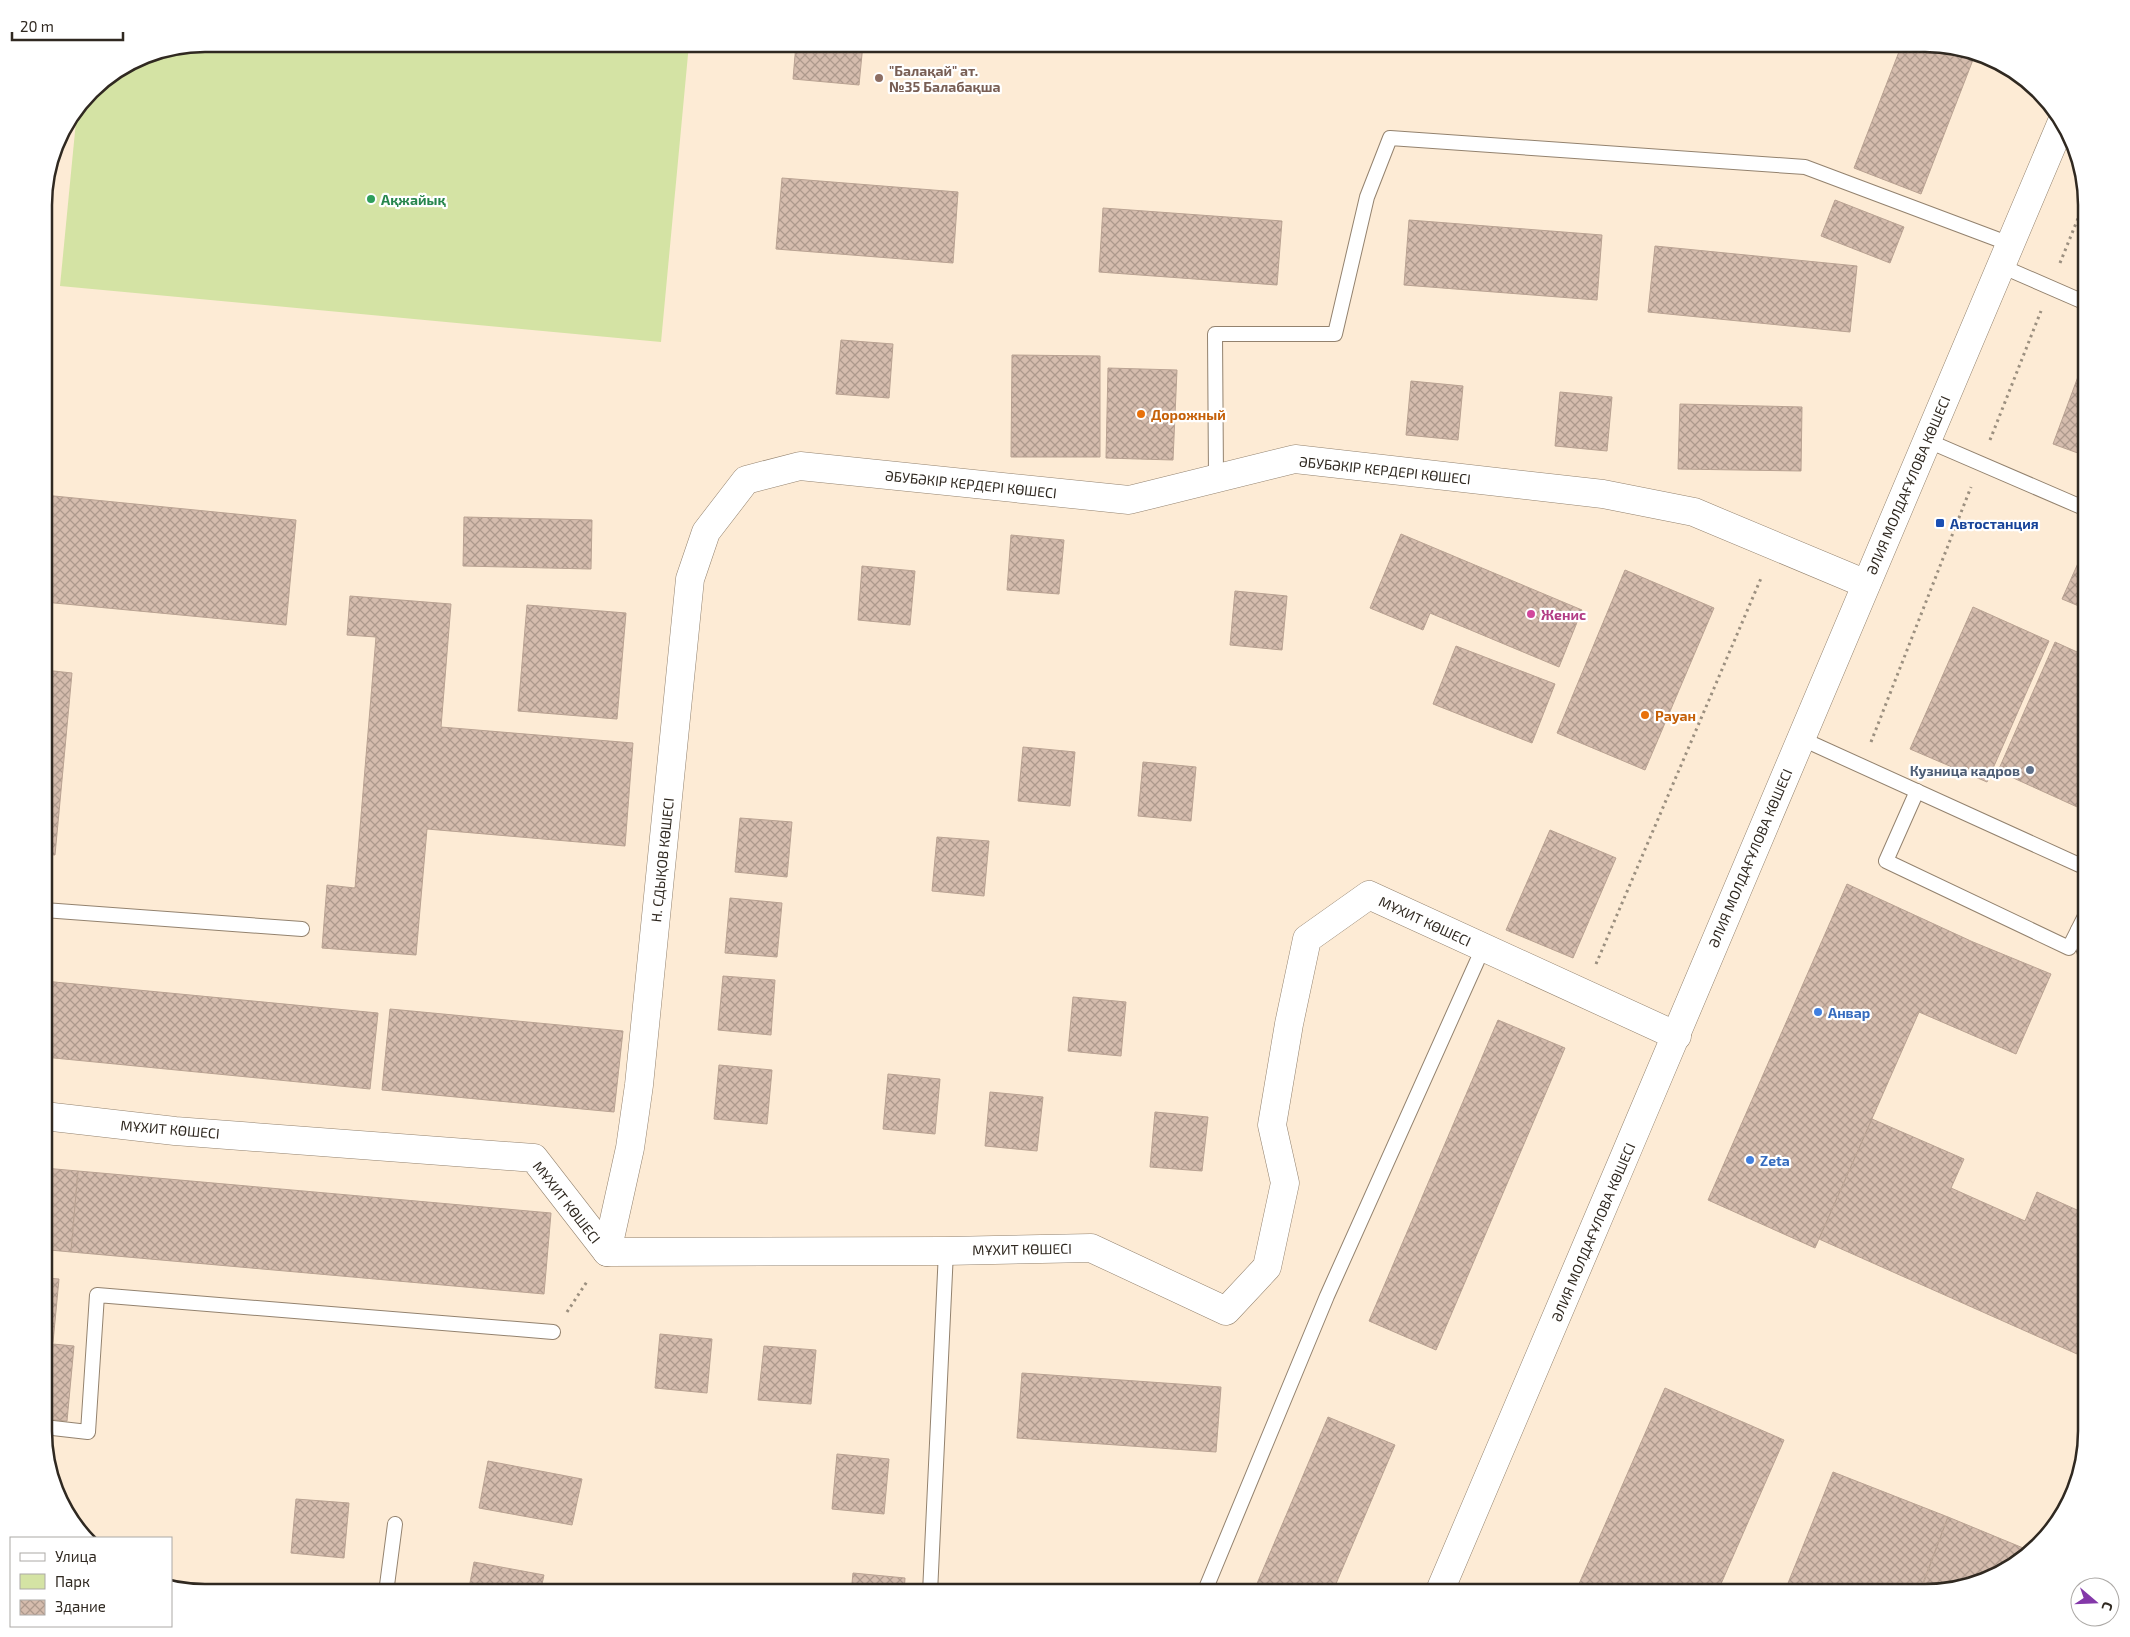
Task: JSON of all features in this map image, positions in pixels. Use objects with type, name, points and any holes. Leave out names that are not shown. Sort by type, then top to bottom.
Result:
[{"type":"street","name":"ӘЛИЯ МОЛДАҒҰЛОВА КӨШЕСІ","points":[[1443,1584],[1677,1036],[1800,738],[2058,131]]},
{"type":"street","name":"ӘБУБӘКІР КЕРДЕРІ КӨШЕСІ","points":[[746,480],[800,466],[1129,500],[1295,459],[1603,494],[1694,512],[1866,584]]},
{"type":"street","name":"Н. СДЫҚОВ КӨШЕСІ","points":[[607,1252],[630,1148],[639,1085],[690,579],[706,532],[746,480]]},
{"type":"street","name":"МҰХИТ КӨШЕСІ","points":[[53,1117],[176,1131],[534,1158],[607,1252],[946,1251],[1091,1248],[1226,1311],[1267,1267],[1285,1182],[1272,1125],[1289,1024],[1307,939],[1369,895],[1677,1036]]},
{"type":"lane","points":[[1216,478],[1215,334],[1335,334],[1367,197],[1390,138],[1805,167],[2005,255],[2078,298]]},
{"type":"lane","points":[[1926,440],[2078,506]]},
{"type":"lane","points":[[1800,738],[2078,864]]},
{"type":"lane","points":[[1917,791],[1886,861],[2069,948],[2078,930]]},
{"type":"lane","points":[[53,911],[302,929]]},
{"type":"lane","points":[[1208,1584],[1327,1296],[1483,948]]},
{"type":"lane","points":[[930,1584],[946,1251]]},
{"type":"lane","points":[[53,1429],[88,1432],[97,1296],[553,1332]]},
{"type":"lane","points":[[387,1584],[395,1524]]},
{"type":"path","points":[[1584,992],[1774,546]]},
{"type":"path","points":[[553,1332],[607,1252]]},
{"type":"green space","name":"Ақжайық","points":[[206,52],[688,52],[661,342],[60,286],[76,125],[97,97],[112,84],[138,68],[156,61],[176,55]]},
{"type":"building","points":[[795,52],[862,52],[859,85],[793,79]]},
{"type":"building","points":[[1899,52],[1954,55],[1973,61],[1921,194],[1854,168]]},
{"type":"building","points":[[782,178],[958,192],[953,263],[776,249]]},
{"type":"building","points":[[1835,200],[1904,227],[1890,263],[1821,236]]},
{"type":"building","points":[[1103,208],[1282,221],[1277,285],[1099,272]]},
{"type":"building","points":[[1409,220],[1602,235],[1597,300],[1404,285]]},
{"type":"building","points":[[1655,246],[1857,266],[1850,332],[1648,312]]},
{"type":"building","points":[[841,340],[893,344],[889,398],[836,394]]},
{"type":"building","points":[[1012,355],[1100,356],[1100,457],[1011,457]]},
{"type":"building","name":"Дорожный","points":[[1108,368],[1177,370],[1173,460],[1106,458]]},
{"type":"building","points":[[2078,377],[2078,453],[2053,444]]},
{"type":"building","points":[[1411,381],[1463,386],[1458,440],[1406,435]]},
{"type":"building","points":[[1560,392],[1612,397],[1607,451],[1555,446]]},
{"type":"building","points":[[1680,404],[1802,407],[1801,471],[1678,469]]},
{"type":"building","points":[[53,496],[296,520],[286,625],[53,603]]},
{"type":"building","points":[[464,517],[592,520],[591,569],[463,566]]},
{"type":"building","points":[[1401,534],[1582,610],[1559,667],[1430,613],[1423,630],[1370,608]]},
{"type":"building","points":[[1011,535],[1064,540],[1059,594],[1007,590]]},
{"type":"building","points":[[2078,563],[2078,606],[2062,599]]},
{"type":"building","points":[[862,566],[915,571],[910,625],[858,620]]},
{"type":"building","points":[[1625,570],[1714,608],[1645,770],[1557,733]]},
{"type":"building","points":[[1235,591],[1287,596],[1282,650],[1230,645]]},
{"type":"building","points":[[350,596],[451,604],[441,727],[633,743],[625,846],[427,829],[416,955],[322,948],[327,885],[355,888],[376,637],[347,635]]},
{"type":"building","points":[[527,605],[626,613],[617,719],[518,711]]},
{"type":"building","points":[[1973,607],[2049,641],[1987,782],[1910,749]]},
{"type":"building","points":[[2055,642],[2078,652],[2078,807],[1998,771]]},
{"type":"building","points":[[1456,646],[1555,684],[1532,743],[1433,704]]},
{"type":"building","points":[[53,671],[72,673],[55,855],[53,855]]},
{"type":"building","points":[[1023,747],[1075,752],[1070,806],[1018,801]]},
{"type":"building","points":[[1143,762],[1196,767],[1191,821],[1138,816]]},
{"type":"building","points":[[740,818],[792,822],[787,877],[735,872]]},
{"type":"building","points":[[1550,830],[1616,858],[1573,958],[1506,930]]},
{"type":"building","points":[[937,837],[989,841],[984,896],[932,891]]},
{"type":"building","points":[[1847,884],[1973,942],[2051,974],[2016,1054],[1919,1012],[1815,1248],[1708,1200]]},
{"type":"building","points":[[730,898],[782,903],[777,957],[725,953]]},
{"type":"building","points":[[723,976],[775,980],[771,1035],[718,1030]]},
{"type":"building","points":[[53,982],[378,1013],[370,1089],[53,1058]]},
{"type":"building","points":[[1073,997],[1126,1002],[1121,1056],[1068,1051]]},
{"type":"building","points":[[390,1009],[623,1031],[614,1112],[382,1090]]},
{"type":"building","points":[[1498,1020],[1565,1048],[1436,1350],[1369,1321]]},
{"type":"building","points":[[719,1065],[772,1070],[767,1124],[714,1119]]},
{"type":"building","points":[[888,1074],[940,1079],[935,1134],[883,1129]]},
{"type":"building","points":[[990,1092],[1043,1097],[1037,1151],[985,1146]]},
{"type":"building","points":[[1155,1112],[1208,1117],[1202,1171],[1150,1167]]},
{"type":"building","points":[[1872,1119],[1964,1159],[1951,1188],[2025,1221],[2037,1192],[2078,1210],[2078,1354],[1819,1239]]},
{"type":"building","points":[[53,1169],[78,1171],[71,1252],[53,1250]]},
{"type":"building","points":[[78,1171],[551,1213],[544,1294],[71,1252]]},
{"type":"building","points":[[53,1278],[59,1279],[53,1342]]},
{"type":"building","points":[[660,1334],[712,1339],[707,1393],[655,1388]]},
{"type":"building","points":[[53,1344],[74,1346],[67,1421],[53,1420]]},
{"type":"building","points":[[764,1346],[816,1350],[811,1404],[758,1400]]},
{"type":"building","points":[[1022,1373],[1221,1387],[1216,1452],[1017,1438]]},
{"type":"building","points":[[1665,1388],[1784,1440],[1721,1584],[1579,1584]]},
{"type":"building","points":[[1328,1417],[1395,1445],[1336,1584],[1257,1584]]},
{"type":"building","points":[[837,1454],[889,1459],[884,1514],[832,1509]]},
{"type":"building","points":[[488,1461],[582,1479],[572,1525],[479,1508]]},
{"type":"building","points":[[1833,1472],[1948,1517],[1922,1584],[1788,1584]]},
{"type":"building","points":[[296,1499],[349,1503],[344,1558],[291,1553]]},
{"type":"building","points":[[1948,1517],[2023,1548],[2009,1559],[1983,1573],[1944,1583],[1923,1584]]},
{"type":"building","points":[[474,1562],[544,1575],[542,1584],[470,1584]]},
{"type":"building","points":[[853,1573],[905,1578],[905,1584],[852,1584]]},
{"type":"place","name":"\"Балақай\" ат. №35 Балабақша","points":[[879,78]]},
{"type":"place","name":"Ақжайық","points":[[371,199]]},
{"type":"place","name":"Дорожный","points":[[1141,414]]},
{"type":"place","name":"Автостанция","points":[[1940,523]]},
{"type":"place","name":"Женис","points":[[1531,614]]},
{"type":"place","name":"Рауан","points":[[1645,715]]},
{"type":"place","name":"Кузница кадров","points":[[2030,770]]},
{"type":"place","name":"Анвар","points":[[1818,1012]]},
{"type":"place","name":"Zeta","points":[[1750,1160]]}]
